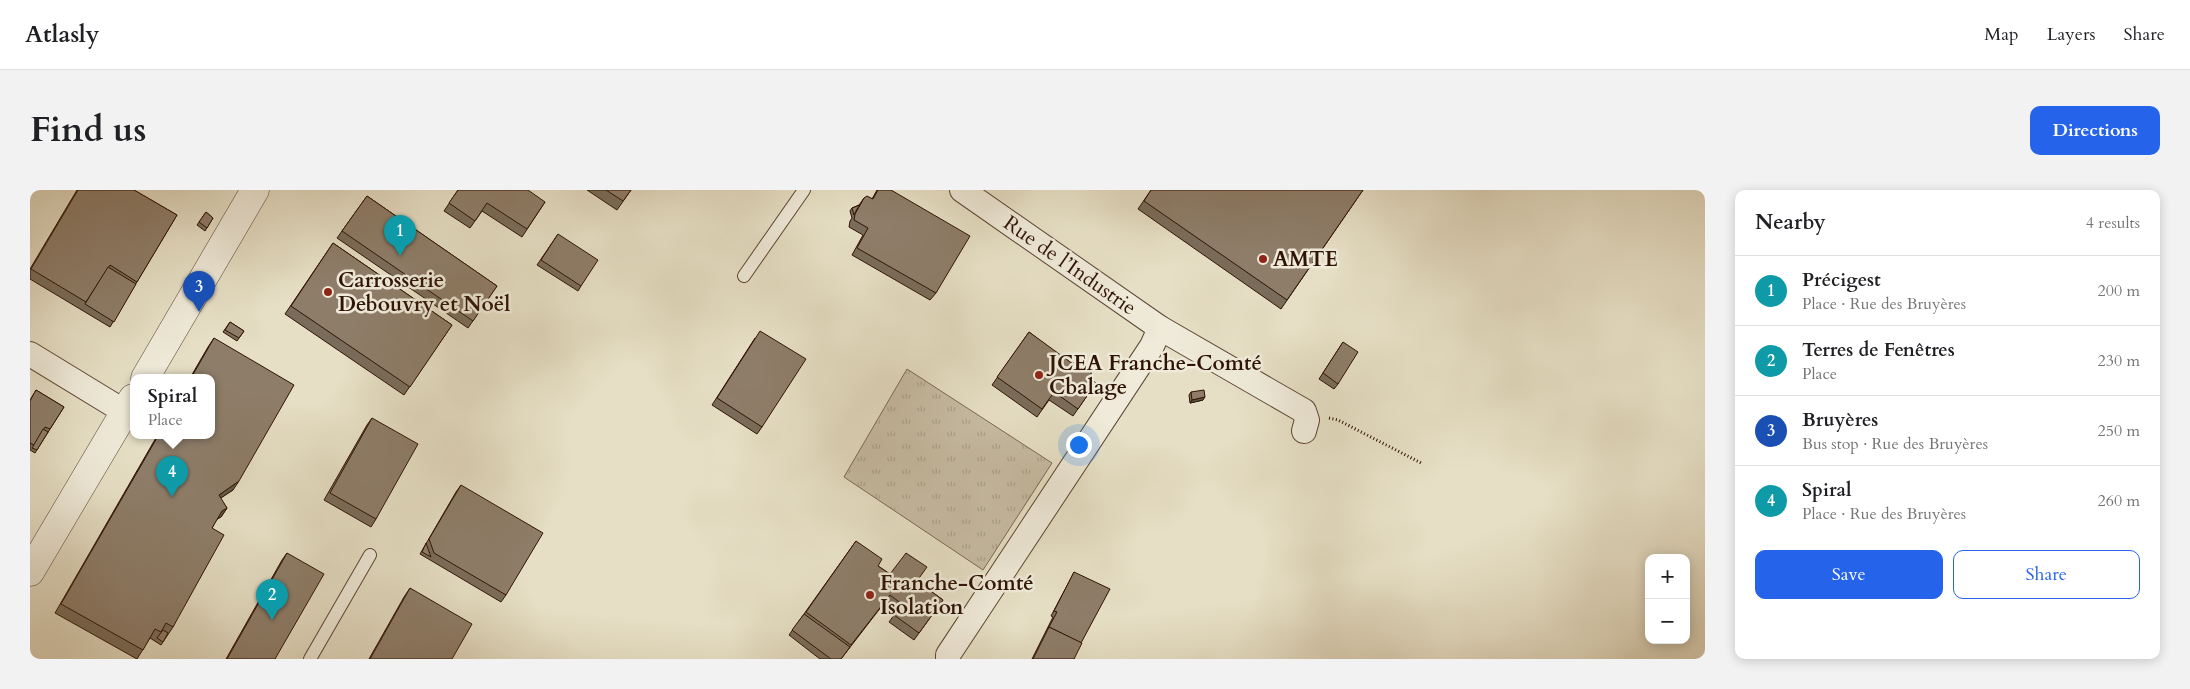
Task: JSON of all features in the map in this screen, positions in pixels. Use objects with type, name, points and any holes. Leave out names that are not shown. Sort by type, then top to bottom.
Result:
[{"type":"street","points":[[147,374],[255,190]]},
{"type":"street","name":"Rue de l’Industrie","points":[[962,190],[1156,337],[1304,421]]},
{"type":"street","points":[[948,659],[948,655],[1156,337]]},
{"type":"street","points":[[30,354],[129,405],[30,572]]},
{"type":"lane","points":[[744,276],[804,190]]},
{"type":"lane","points":[[310,659],[370,556]]},
{"type":"path","points":[[1304,421],[1338,420],[1423,464]]},
{"type":"green space","points":[[907,369],[1052,463],[983,570],[844,477]]},
{"type":"building","points":[[78,190],[134,190],[177,215],[137,282],[110,265],[86,302],[31,269]]},
{"type":"building","points":[[458,190],[528,190],[545,202],[527,229],[487,203],[475,221],[449,203]]},
{"type":"building","points":[[606,190],[631,190],[623,201]]},
{"type":"building","points":[[878,190],[891,190],[970,236],[936,293],[857,248],[868,228],[854,220],[855,214],[864,198],[867,196],[873,199]]},
{"type":"building","name":"AMTE","points":[[1151,190],[1363,190],[1287,300],[1144,201]]},
{"type":"building","points":[[367,196],[497,286],[473,321],[342,231]]},
{"type":"building","points":[[860,205],[857,209],[854,215],[852,208]]},
{"type":"building","points":[[206,212],[213,218],[207,228],[199,222]]},
{"type":"building","points":[[558,234],[598,260],[581,286],[541,260]]},
{"type":"building","points":[[333,243],[452,325],[410,387],[291,306]]},
{"type":"building","points":[[108,267],[136,284],[114,322],[85,304]]},
{"type":"building","points":[[230,322],[244,331],[239,338],[225,330]]},
{"type":"building","points":[[760,331],[806,359],[762,427],[717,398]]},
{"type":"building","name":"JCEA Franche-Comté Cbalage","points":[[1029,332],[1073,364],[1075,361],[1091,372],[1093,387],[1078,409],[1054,392],[1042,409],[997,377]]},
{"type":"building","points":[[214,338],[294,385],[239,481],[219,495],[227,508],[222,511],[212,528],[224,535],[173,627],[166,623],[161,632],[155,629],[143,650],[61,604],[156,439],[215,439],[215,374],[193,374]]},
{"type":"building","points":[[1343,342],[1358,352],[1338,384],[1323,373]]},
{"type":"building","points":[[36,390],[64,407],[50,429],[45,427],[34,445],[30,443],[30,401]]},
{"type":"building","points":[[1204,390],[1205,397],[1192,400],[1191,392]]},
{"type":"building","points":[[372,418],[418,444],[376,519],[330,493]]},
{"type":"building","points":[[43,429],[48,432],[37,450],[32,448]]},
{"type":"building","points":[[461,485],[543,533],[506,595],[434,553],[429,539]]},
{"type":"building","name":"Franche-Comté Isolation","points":[[856,541],[882,559],[878,566],[890,574],[906,553],[927,567],[917,581],[943,600],[919,633],[894,615],[902,604],[890,595],[851,645],[806,612]]},
{"type":"building","points":[[426,543],[431,557],[422,552]]},
{"type":"building","points":[[287,553],[324,574],[275,659],[227,659]]},
{"type":"building","points":[[1074,572],[1110,589],[1081,643],[1049,627],[1057,612],[1054,611]]},
{"type":"building","points":[[410,588],[472,624],[452,659],[370,659]]},
{"type":"building","points":[[804,614],[850,647],[841,659],[831,659],[792,630]]},
{"type":"building","points":[[1049,627],[1082,643],[1074,659],[1033,659]]},
{"type":"building","points":[[163,630],[168,633],[163,642],[157,638]]},
{"type":"place","name":"Précigest","points":[[400,256]]},
{"type":"place","name":"AMTE","points":[[1263,259]]},
{"type":"place","name":"Carrosserie Debouvry et Noël","points":[[328,292]]},
{"type":"place","name":"Bruyères","points":[[199,312]]},
{"type":"place","name":"JCEA Franche-Comté Cbalage","points":[[1039,375]]},
{"type":"place","name":"Spiral","points":[[172,497]]},
{"type":"place","name":"Franche-Comté Isolation","points":[[870,595]]},
{"type":"place","name":"Terres de Fenêtres","points":[[272,620]]}]
